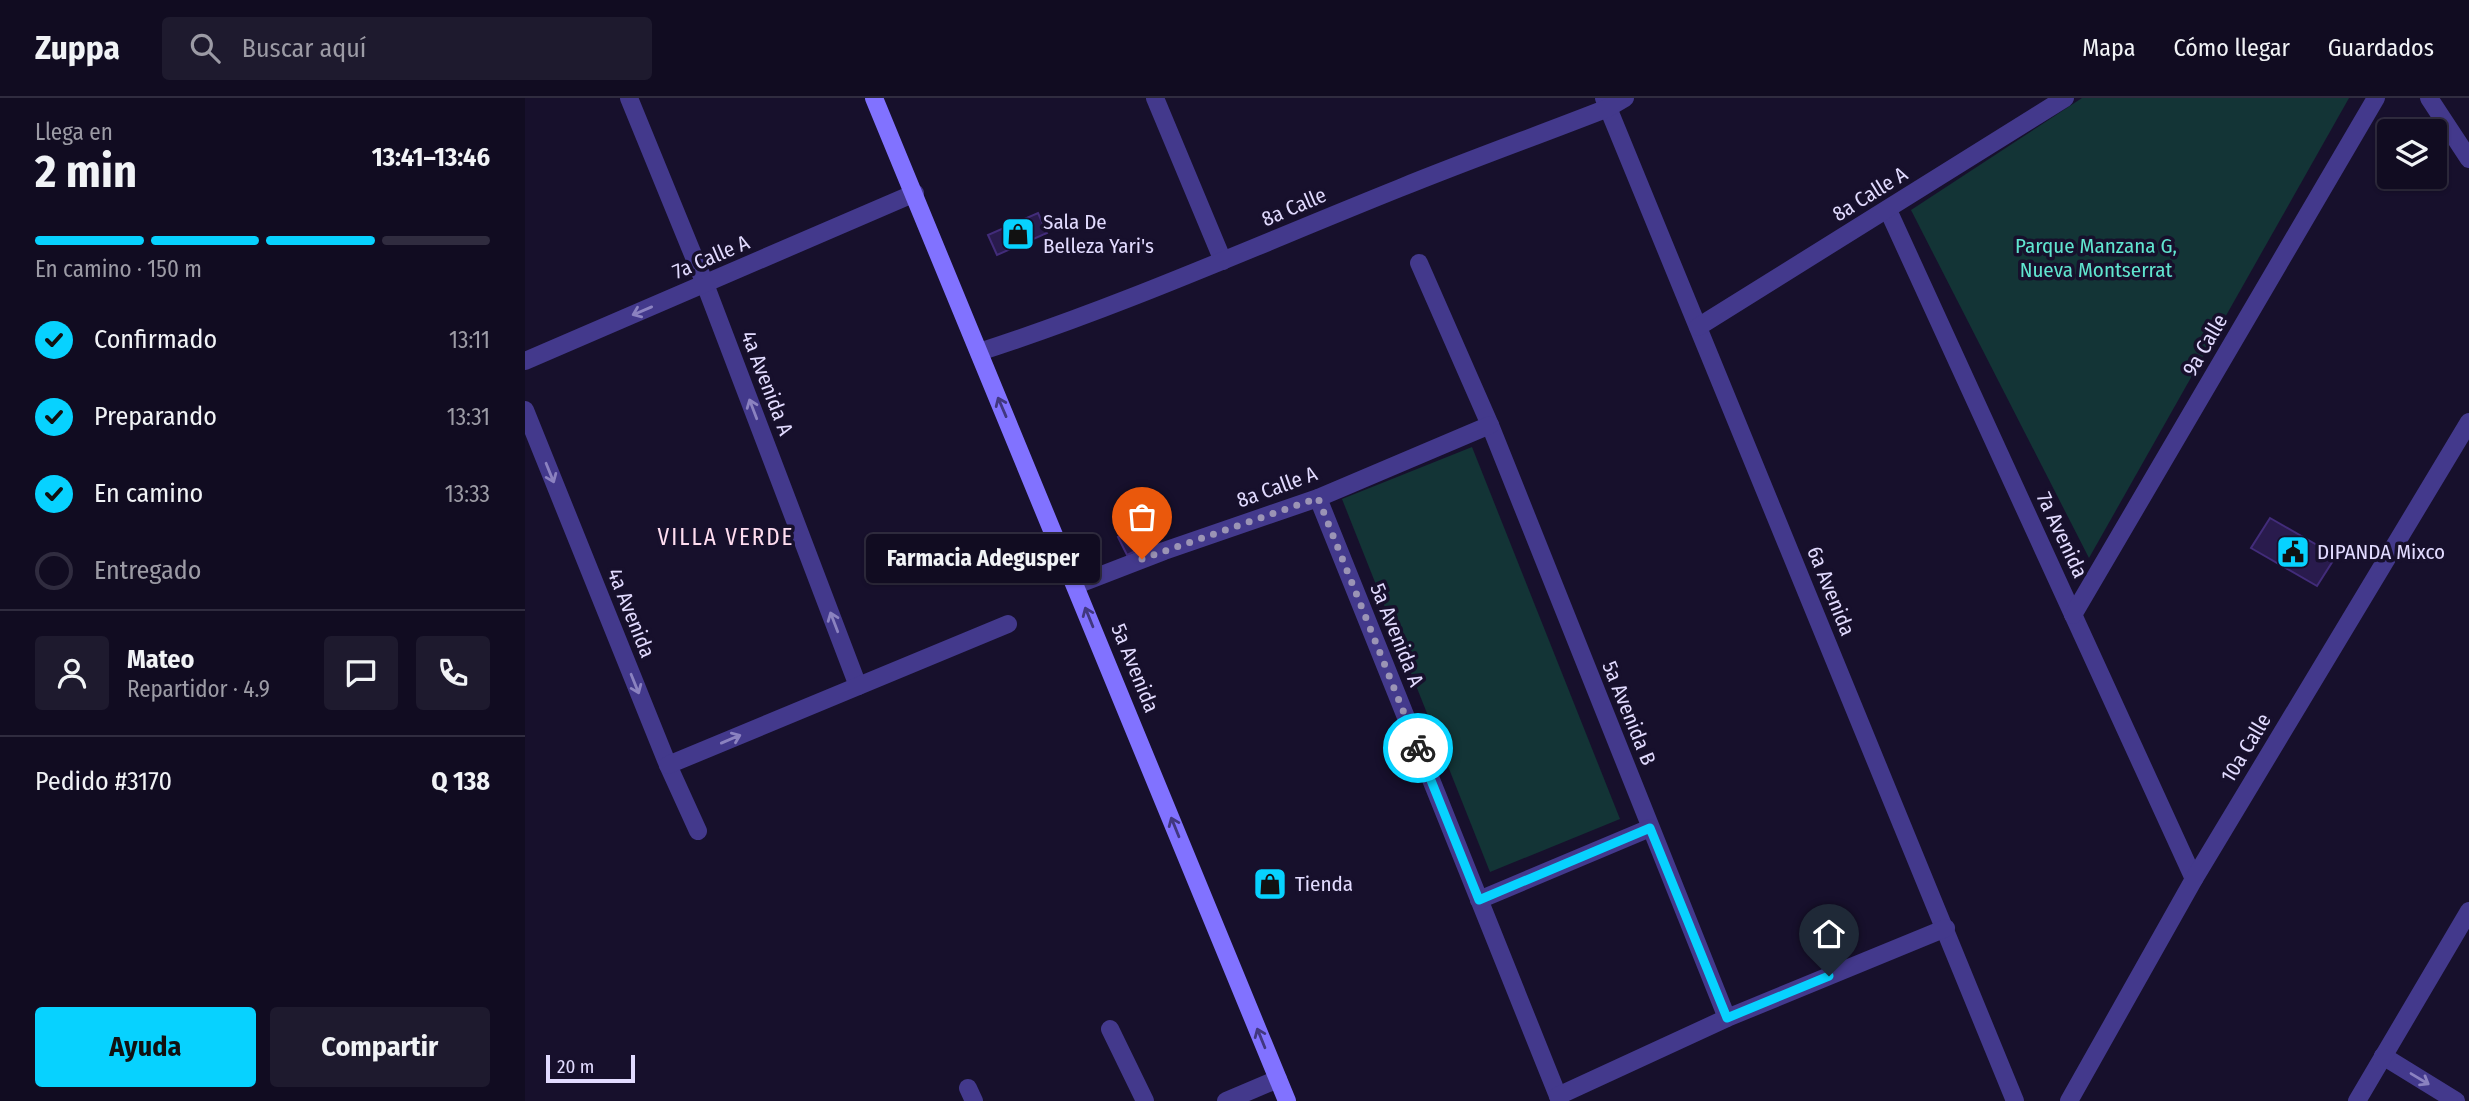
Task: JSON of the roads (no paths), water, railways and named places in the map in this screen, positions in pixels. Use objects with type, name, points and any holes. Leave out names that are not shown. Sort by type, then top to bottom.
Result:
[{"type":"main road","name":"5a Avenida","points":[[874,98],[1287,1101]]},
{"type":"street","name":"4a Avenida A","points":[[629,98],[705,284],[858,686]]},
{"type":"street","points":[[1155,98],[1223,261]]},
{"type":"street","name":"8a Calle","points":[[979,352],[1031,335],[1223,261],[1606,103],[1625,98]]},
{"type":"street","name":"8a Calle A","points":[[1698,327],[2065,98]]},
{"type":"street","name":"9a Calle","points":[[2073,615],[2376,98]]},
{"type":"street","points":[[2429,98],[2469,159]]},
{"type":"street","name":"6a Avenida","points":[[1606,103],[2015,1101]]},
{"type":"street","name":"7a Calle A","points":[[525,361],[915,193]]},
{"type":"street","name":"7a Avenida","points":[[1888,210],[2194,878]]},
{"type":"street","name":"5a Avenida B","points":[[1419,263],[1490,425],[1727,1018]]},
{"type":"street","name":"4a Avenida","points":[[525,410],[667,765],[698,831]]},
{"type":"street","name":"10a Calle","points":[[2069,1101],[2194,878],[2469,422]]},
{"type":"street","name":"8a Calle A","points":[[1076,586],[1164,551],[1318,498],[1490,425]]},
{"type":"street","name":"5a Avenida A","points":[[1318,498],[1559,1099]]},
{"type":"street","points":[[667,765],[1008,624]]},
{"type":"street","points":[[1479,900],[1650,828]]},
{"type":"street","points":[[2357,1101],[2469,911]]},
{"type":"street","points":[[1559,1099],[1727,1018],[1946,928]]},
{"type":"street","points":[[1110,1028],[1145,1101]]},
{"type":"street","points":[[2383,1056],[2456,1101]]},
{"type":"street","points":[[1226,1101],[1278,1079]]},
{"type":"place","name":"Sala De Belleza Yari's","points":[[1018,234]]},
{"type":"place","name":"DIPANDA Mixco","points":[[2293,552]]},
{"type":"place","name":"Farmacia Adegusper","points":[[1142,559]]},
{"type":"place","name":"Tienda","points":[[1270,884]]},
{"type":"district","name":"VILLA VERDE","points":[[726,537]]},
{"type":"park label","name":"Parque Manzana G, Nueva Montserrat","points":[[2096,258]]}]
